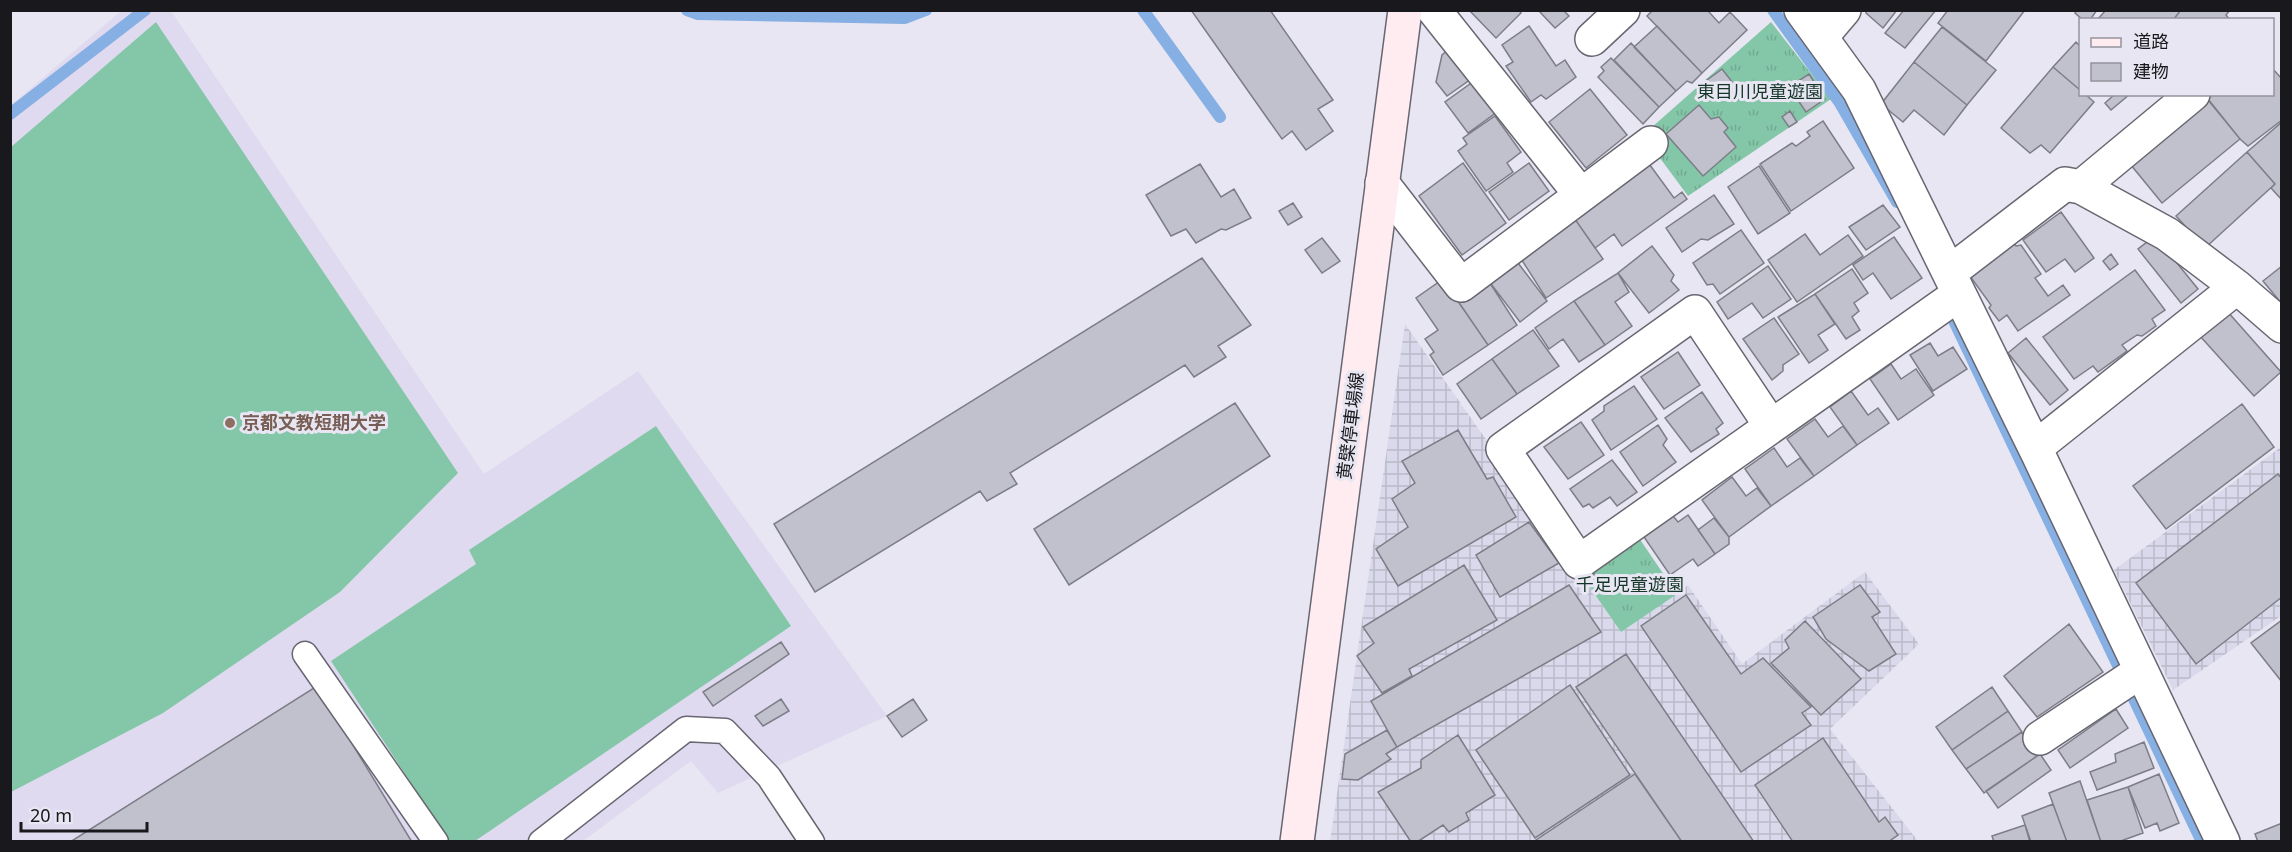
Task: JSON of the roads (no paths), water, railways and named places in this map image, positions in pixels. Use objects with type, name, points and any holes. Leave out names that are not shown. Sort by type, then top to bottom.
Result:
[{"type":"main road","name":"黄檗停車場線","points":[[1297,842],[1405,10]]},
{"type":"street","points":[[1434,10],[1581,195]]},
{"type":"street","points":[[1592,39],[1623,10]]},
{"type":"street","points":[[1802,10],[1859,90],[2035,448],[2221,841]]},
{"type":"street","points":[[1821,37],[1844,10]]},
{"type":"street","points":[[2081,187],[2191,96]]},
{"type":"street","points":[[1382,183],[1461,285],[1652,143]]},
{"type":"street","points":[[1771,426],[1695,312],[1503,449],[1579,562],[1923,320],[2065,184],[2081,187],[2167,234],[2237,287],[2282,326]]},
{"type":"street","points":[[2035,448],[2237,287]]},
{"type":"street","points":[[2040,738],[2140,672]]},
{"type":"lane","points":[[305,654],[436,842]]},
{"type":"lane","points":[[541,842],[686,729],[725,732],[769,777],[812,842]]},
{"type":"waterway","points":[[10,114],[145,10]]},
{"type":"waterway","points":[[687,10],[698,14],[905,18],[926,10]]},
{"type":"waterway","points":[[1143,10],[1220,117]]},
{"type":"waterway","points":[[1773,10],[1840,103],[1897,202]]},
{"type":"waterway","points":[[1946,304],[2202,842]]},
{"type":"place","name":"京都文教短期大学","points":[[230,423]]},
{"type":"park label","name":"東目川児童遊園","points":[[1760,92]]},
{"type":"park label","name":"千足児童遊園","points":[[1630,585]]}]
